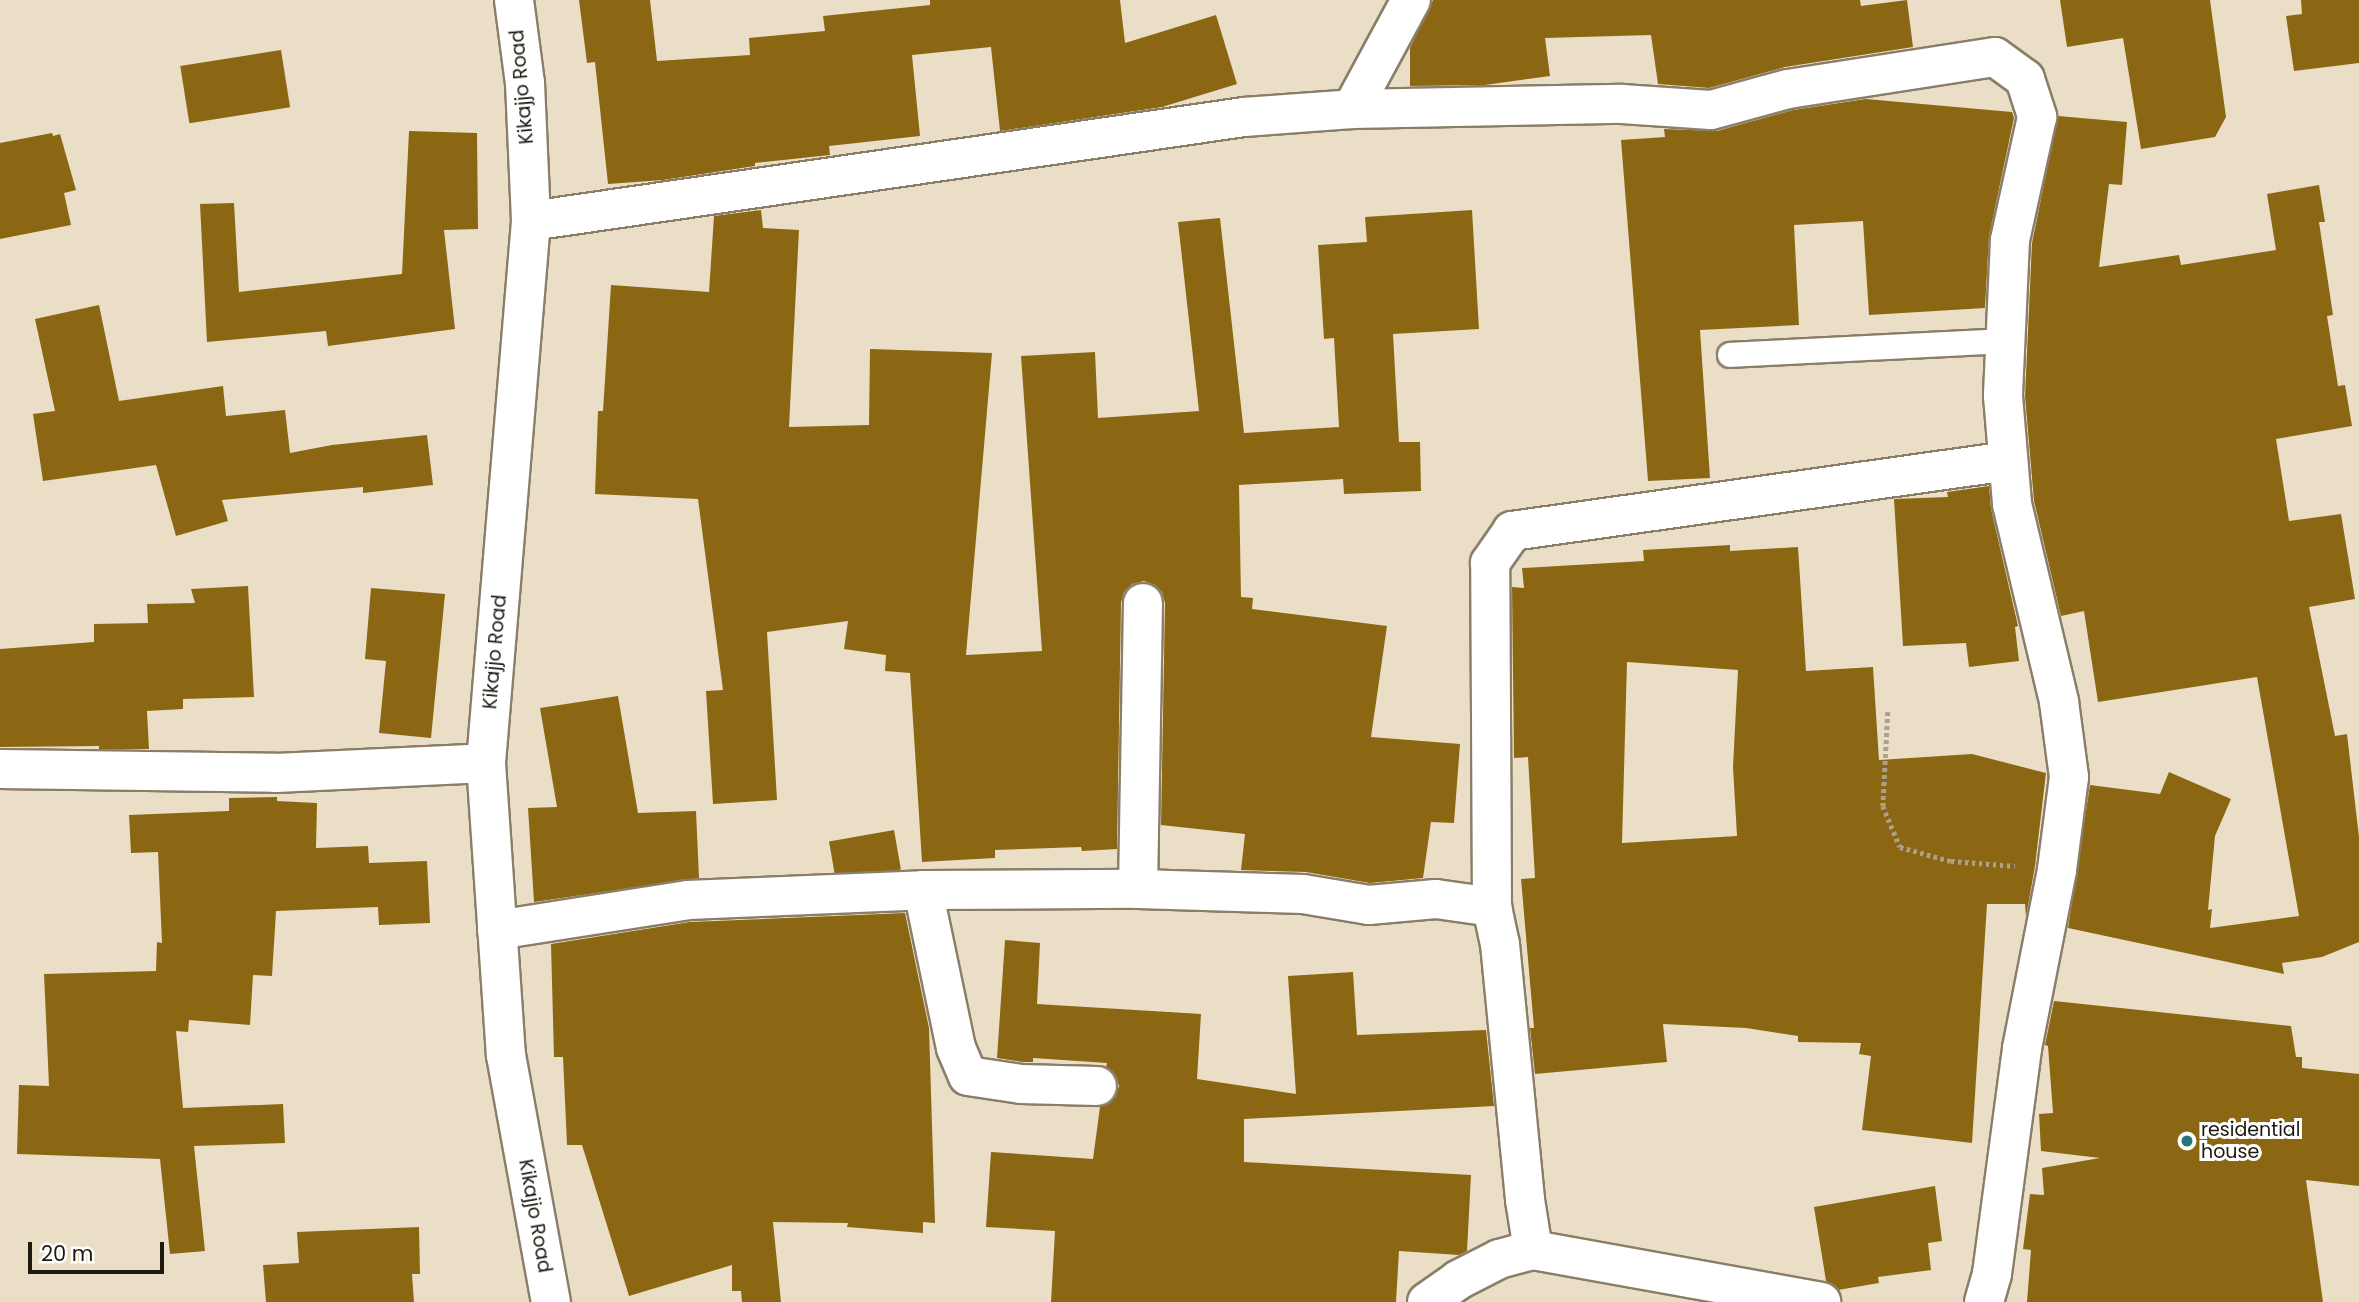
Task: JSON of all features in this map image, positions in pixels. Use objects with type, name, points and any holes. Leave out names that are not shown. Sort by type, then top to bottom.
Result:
[{"type":"street","name":"Kikajjo Road","points":[[514,0],[525,83],[531,221],[486,763],[506,1055],[551,1302]]},
{"type":"street","points":[[1352,110],[1411,0]]},
{"type":"street","points":[[531,221],[1244,117],[1352,110],[1622,104],[1711,110],[1788,89],[1996,57],[2025,79],[2037,117],[2010,240],[2003,396],[2011,505],[2059,702],[2069,777],[2057,870],[2022,1049],[1992,1275],[1984,1302]]},
{"type":"street","points":[[1533,1250],[1525,1200],[1500,944],[1492,907],[1490,563],[1513,531],[2008,461]]},
{"type":"street","points":[[1138,889],[1143,603]]},
{"type":"street","points":[[0,769],[276,773],[486,763]]},
{"type":"street","points":[[497,930],[688,900],[923,890],[1138,889],[1303,894],[1369,905],[1436,899],[1492,907]]},
{"type":"street","points":[[923,890],[956,1048],[968,1076],[1021,1084],[1097,1086]]},
{"type":"street","points":[[1427,1302],[1458,1280],[1499,1259],[1533,1250],[1821,1302]]},
{"type":"lane","points":[[1730,355],[2006,341]]},
{"type":"path","points":[[1888,712],[1883,806],[1900,847],[1951,861],[2057,870]]},
{"type":"building","points":[[579,0],[650,0],[657,61],[750,55],[749,38],[825,31],[823,16],[930,5],[930,0],[1120,0],[1125,43],[1216,15],[1237,84],[1162,107],[1000,131],[991,47],[912,55],[920,136],[829,146],[830,155],[755,163],[755,166],[663,180],[608,184],[595,62],[587,63]]},
{"type":"building","points":[[1433,0],[1860,0],[1861,6],[1907,0],[1913,47],[1785,67],[1709,88],[1658,84],[1651,35],[1545,38],[1550,76],[1485,85],[1410,86],[1410,48]]},
{"type":"building","points":[[2060,0],[2210,0],[2226,117],[2215,137],[2141,149],[2123,38],[2067,47]]},
{"type":"building","points":[[2301,0],[2359,0],[2359,63],[2294,71],[2286,16],[2302,14]]},
{"type":"building","points":[[281,50],[290,107],[189,123],[180,66]]},
{"type":"building","points":[[1866,99],[2012,112],[2014,118],[1989,236],[1985,308],[1869,315],[1863,221],[1794,225],[1799,325],[1700,330],[1710,478],[1648,481],[1621,140],[1665,137],[1664,129],[1717,131],[1793,110]]},
{"type":"building","points":[[2058,116],[2127,122],[2122,185],[2109,184],[2099,267],[2179,255],[2181,265],[2276,250],[2267,194],[2319,185],[2325,222],[2319,222],[2333,315],[2327,316],[2338,386],[2345,385],[2352,426],[2276,439],[2289,521],[2341,514],[2355,599],[2309,607],[2335,736],[2347,734],[2359,837],[2359,942],[2322,957],[2282,963],[2284,974],[2068,928],[2090,785],[2160,794],[2169,772],[2231,799],[2215,836],[2208,910],[2212,909],[2210,928],[2299,916],[2257,677],[2098,702],[2084,611],[2061,616],[2034,501],[2025,396],[2032,243]]},
{"type":"building","points":[[409,131],[477,133],[478,229],[444,230],[455,329],[328,346],[326,331],[207,342],[200,204],[234,203],[239,292],[402,274]]},
{"type":"building","points":[[52,133],[53,136],[60,134],[76,190],[64,193],[71,225],[0,239],[0,143]]},
{"type":"building","points":[[761,210],[763,228],[799,230],[789,427],[869,425],[870,349],[992,353],[966,655],[1042,651],[1021,356],[1095,352],[1098,418],[1199,411],[1178,222],[1220,218],[1244,433],[1339,427],[1334,338],[1324,339],[1318,245],[1367,242],[1365,217],[1472,210],[1479,329],[1393,334],[1399,442],[1420,442],[1421,491],[1344,494],[1343,479],[1239,485],[1241,597],[1253,598],[1252,609],[1387,626],[1371,737],[1460,744],[1454,823],[1431,822],[1423,878],[1370,883],[1306,872],[1241,870],[1245,834],[1161,825],[1165,603],[1162,592],[1155,585],[1144,581],[1132,584],[1124,592],[1121,603],[1117,849],[1082,851],[1081,847],[995,850],[995,858],[922,862],[910,673],[885,671],[886,655],[844,649],[848,621],[767,632],[777,800],[713,804],[706,691],[723,690],[698,499],[595,494],[598,411],[603,411],[611,285],[709,292],[714,216]]},
{"type":"building","points":[[99,305],[119,401],[223,386],[226,416],[285,410],[290,453],[332,445],[427,435],[433,485],[363,493],[363,487],[222,500],[228,521],[176,536],[156,465],[43,481],[33,414],[55,411],[35,319]]},
{"type":"building","points":[[1989,486],[1991,509],[2018,626],[2015,627],[2019,661],[1969,667],[1966,643],[1903,646],[1894,499],[1948,497],[1947,492]]},
{"type":"building","points":[[1730,545],[1730,551],[1798,547],[1806,671],[1873,667],[1879,760],[1972,754],[2046,773],[2026,917],[2025,904],[1987,904],[1972,1143],[1862,1130],[1871,1056],[1859,1054],[1861,1043],[1798,1042],[1798,1036],[1746,1028],[1663,1024],[1667,1062],[1535,1074],[1530,1028],[1534,1028],[1521,879],[1535,878],[1528,757],[1514,758],[1512,587],[1524,588],[1522,568],[1644,561],[1643,550]],"holes":[[[1627,662],[1738,670],[1733,767],[1737,836],[1622,843]]]},
{"type":"building","points":[[248,586],[254,697],[183,699],[183,709],[147,711],[149,749],[99,749],[99,746],[0,747],[0,649],[94,642],[94,624],[148,623],[147,604],[195,603],[191,589]]},
{"type":"building","points":[[371,588],[445,594],[431,738],[379,733],[386,661],[365,659]]},
{"type":"building","points":[[618,696],[638,813],[696,811],[699,878],[534,902],[528,808],[557,807],[540,708]]},
{"type":"building","points":[[277,797],[277,801],[317,803],[316,848],[368,846],[369,863],[427,861],[430,923],[379,925],[378,907],[276,911],[272,976],[253,975],[250,1025],[189,1020],[188,1032],[176,1031],[183,1108],[283,1104],[285,1143],[194,1146],[205,1251],[170,1254],[160,1159],[17,1154],[19,1085],[49,1086],[44,974],[156,971],[157,942],[162,943],[158,852],[131,853],[129,815],[229,811],[229,798]]},
{"type":"building","points":[[894,830],[901,869],[836,881],[829,841]]},
{"type":"building","points":[[905,913],[929,1028],[935,1223],[923,1222],[923,1233],[847,1227],[848,1223],[773,1222],[781,1302],[742,1302],[741,1291],[732,1291],[732,1265],[629,1296],[582,1145],[567,1145],[563,1057],[554,1057],[551,944],[690,922]]},
{"type":"building","points":[[1005,940],[1040,943],[1037,1004],[1201,1014],[1197,1079],[1296,1094],[1288,976],[1353,972],[1357,1035],[1486,1030],[1494,1106],[1244,1119],[1244,1162],[1471,1175],[1467,1251],[1459,1255],[1399,1251],[1396,1302],[1051,1302],[1055,1231],[986,1227],[991,1152],[1093,1159],[1100,1107],[1115,1098],[1119,1086],[1116,1076],[1106,1067],[1107,1063],[1033,1058],[1033,1062],[1023,1062],[997,1058]]},
{"type":"building","points":[[2054,1001],[2291,1026],[2296,1057],[2302,1057],[2302,1068],[2359,1074],[2359,1186],[2306,1180],[2323,1302],[2027,1302],[2031,1250],[2023,1249],[2030,1194],[2044,1195],[2042,1168],[2100,1158],[2041,1151],[2039,1114],[2053,1113],[2048,1046],[2045,1045]]},
{"type":"building","points":[[1935,1186],[1942,1241],[1928,1243],[1931,1270],[1878,1277],[1879,1283],[1838,1290],[1826,1281],[1814,1207]]},
{"type":"building","points":[[419,1227],[420,1274],[412,1274],[414,1302],[266,1302],[263,1265],[299,1263],[297,1232]]},
{"type":"place","name":"residential house","points":[[2187,1141]]}]
